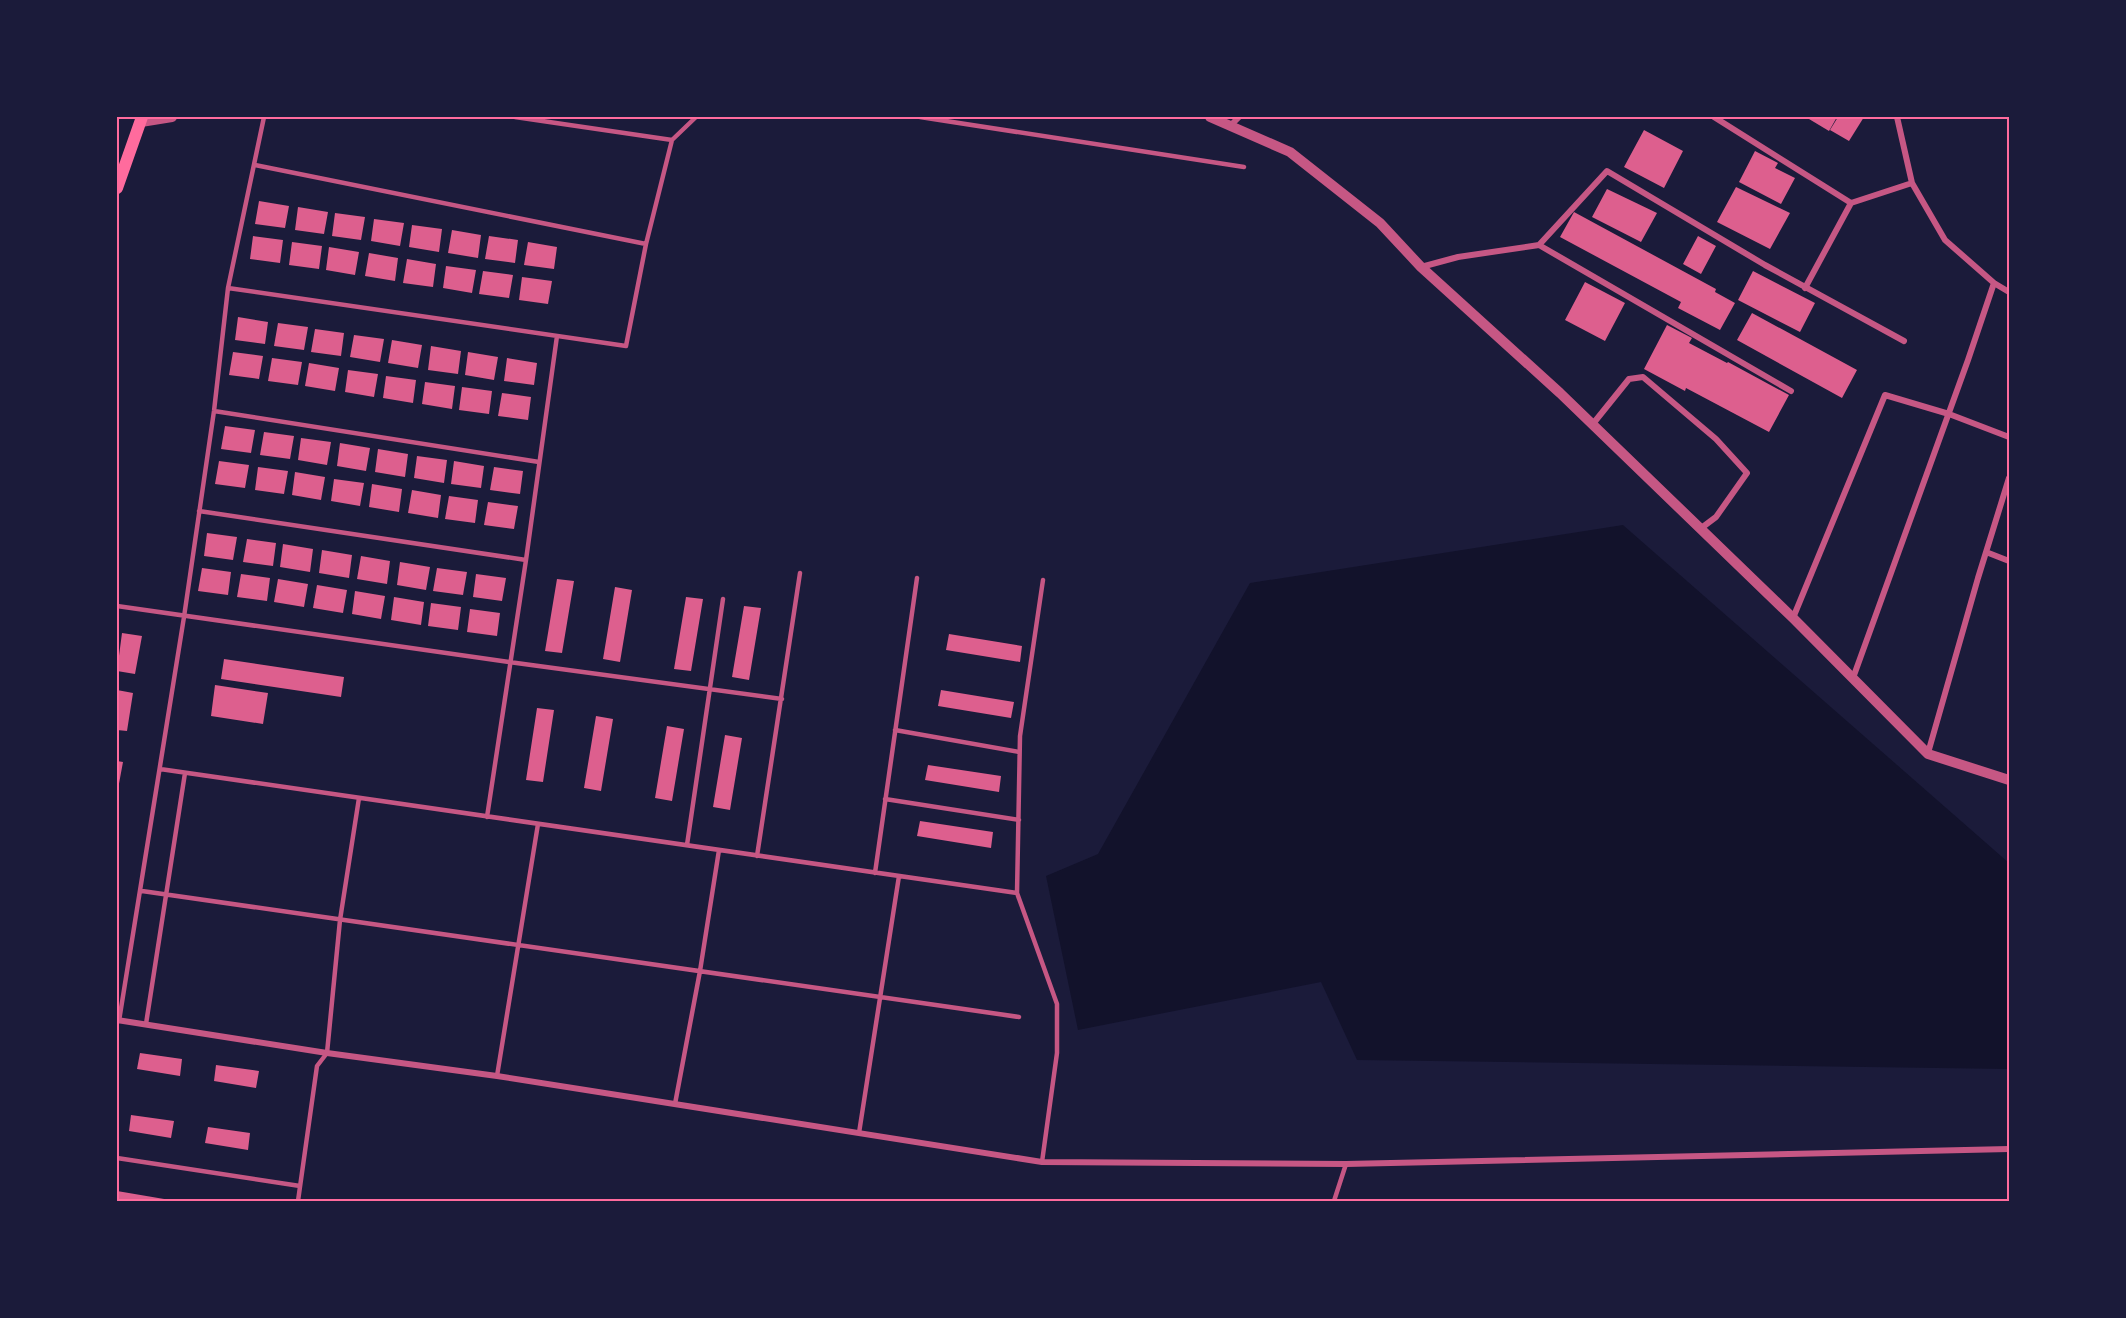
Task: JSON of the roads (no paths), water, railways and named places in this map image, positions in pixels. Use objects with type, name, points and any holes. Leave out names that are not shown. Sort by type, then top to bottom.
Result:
[{"type":"main road","points":[[117,188],[141,120]]},
{"type":"street","points":[[141,120],[172,117]]},
{"type":"street","points":[[1210,117],[1290,152],[1380,223],[1421,267],[1592,424],[1793,618],[1928,754],[2009,780]]},
{"type":"street","points":[[1229,126],[1239,117]]},
{"type":"street","points":[[1714,117],[1851,203]]},
{"type":"street","points":[[1897,117],[1912,183],[1945,240],[1994,283],[2009,292]]},
{"type":"street","points":[[1539,245],[1606,171],[1805,288],[1904,341]]},
{"type":"street","points":[[1805,288],[1851,203],[1912,183]]},
{"type":"street","points":[[1421,267],[1458,257],[1539,245],[1791,391]]},
{"type":"street","points":[[1852,679],[1949,414],[1994,283]]},
{"type":"street","points":[[1592,424],[1629,379],[1643,377],[1716,439],[1747,473],[1716,517],[1699,529]]},
{"type":"street","points":[[1793,618],[1885,394],[1949,414],[2009,437]]},
{"type":"street","points":[[1928,754],[2009,478]]},
{"type":"street","points":[[1986,552],[2009,561]]},
{"type":"street","points":[[118,1020],[327,1053],[497,1076],[1042,1162],[1346,1164],[2009,1149]]},
{"type":"lane","points":[[118,1020],[142,891],[184,617],[214,411],[228,288],[264,117]]},
{"type":"lane","points":[[515,117],[672,140]]},
{"type":"lane","points":[[228,288],[626,346],[646,244],[672,140],[696,117]]},
{"type":"lane","points":[[920,117],[1244,167]]},
{"type":"lane","points":[[255,165],[646,244]]},
{"type":"lane","points":[[487,817],[557,336]]},
{"type":"lane","points":[[214,411],[538,462]]},
{"type":"lane","points":[[199,510],[526,560]]},
{"type":"lane","points":[[757,856],[800,573]]},
{"type":"lane","points":[[875,873],[916,578]]},
{"type":"lane","points":[[1042,1162],[1057,1053],[1057,1004],[1017,893],[1020,736],[1043,580]]},
{"type":"lane","points":[[687,845],[723,599]]},
{"type":"lane","points":[[117,606],[782,699]]},
{"type":"lane","points":[[895,730],[1019,752]]},
{"type":"lane","points":[[160,769],[1017,893]]},
{"type":"lane","points":[[146,1024],[185,773]]},
{"type":"lane","points":[[298,1201],[317,1065],[327,1053],[340,920],[358,798]]},
{"type":"lane","points":[[885,799],[1019,820]]},
{"type":"lane","points":[[497,1076],[538,824]]},
{"type":"lane","points":[[675,1104],[700,971],[719,850]]},
{"type":"lane","points":[[859,1133],[899,876]]},
{"type":"lane","points":[[142,891],[1019,1017]]},
{"type":"lane","points":[[117,1158],[300,1186]]},
{"type":"lane","points":[[1334,1201],[1346,1164]]}]
